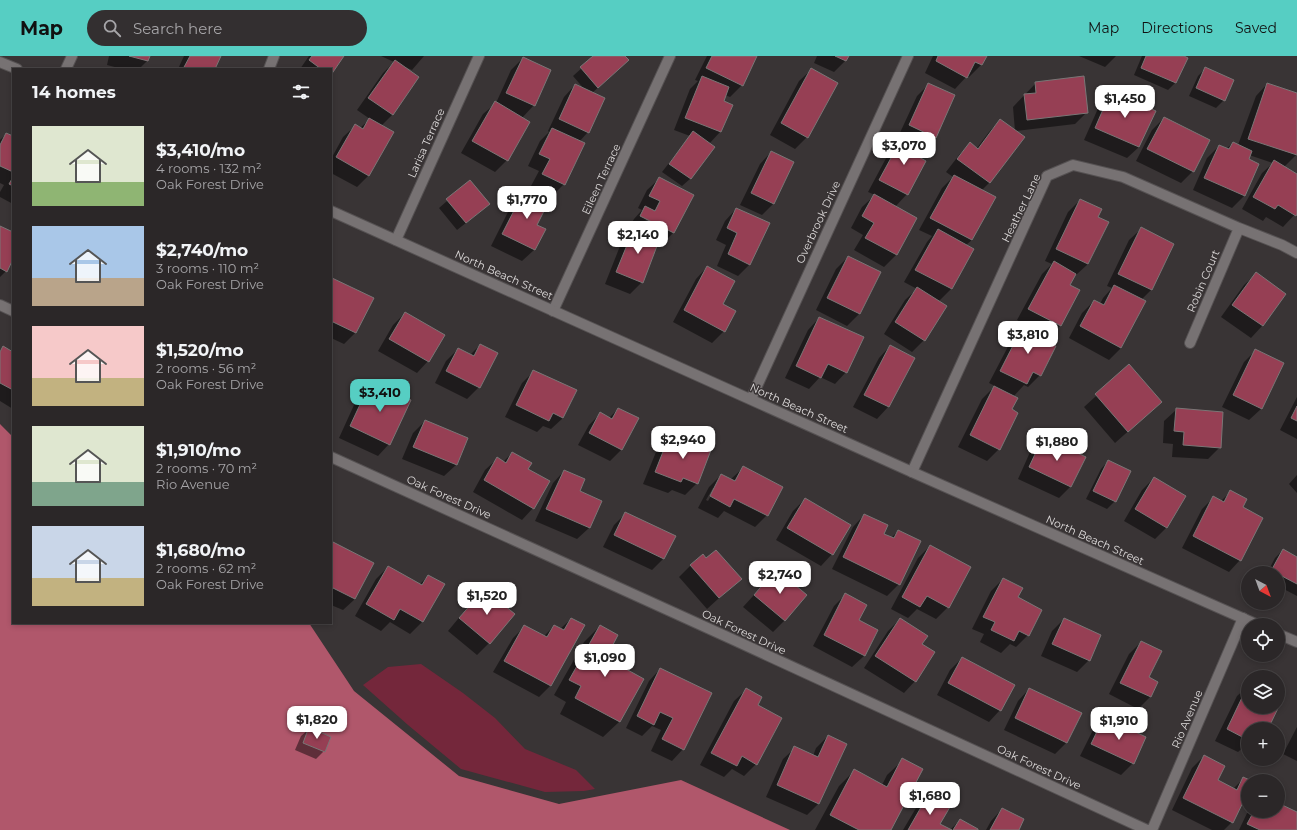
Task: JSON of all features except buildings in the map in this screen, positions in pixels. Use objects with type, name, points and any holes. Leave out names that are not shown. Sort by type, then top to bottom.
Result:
[{"type":"street","points":[[66,68],[72,56]]},
{"type":"street","points":[[269,68],[274,56]]},
{"type":"street","name":"Larisa Terrace","points":[[396,240],[479,56]]},
{"type":"street","name":"Eileen Terrace","points":[[553,311],[670,56]]},
{"type":"street","name":"Overbrook Drive","points":[[751,399],[908,56]]},
{"type":"street","points":[[0,62],[15,68]]},
{"type":"street","name":"Heather Lane","points":[[912,472],[1047,176],[1073,165],[1123,177],[1297,253]]},
{"type":"street","name":"North Beach Street","points":[[332,211],[912,472],[1243,618]]},
{"type":"street","name":"Robin Court","points":[[1190,343],[1239,228]]},
{"type":"street","points":[[0,305],[12,311]]},
{"type":"street","name":"Oak Forest Drive","points":[[332,457],[741,643],[1147,830]]},
{"type":"street","name":"Rio Avenue","points":[[1152,830],[1241,623]]},
{"type":"street","points":[[1285,637],[1297,642]]},
{"type":"shaded area","points":[[0,424],[12,436],[12,624],[310,624],[354,691],[459,776],[559,804],[681,780],[790,830],[0,830]]},
{"type":"shaded area","points":[[421,664],[463,693],[495,718],[525,749],[576,770],[595,789],[584,791],[545,792],[461,769],[363,685],[388,667]]}]
